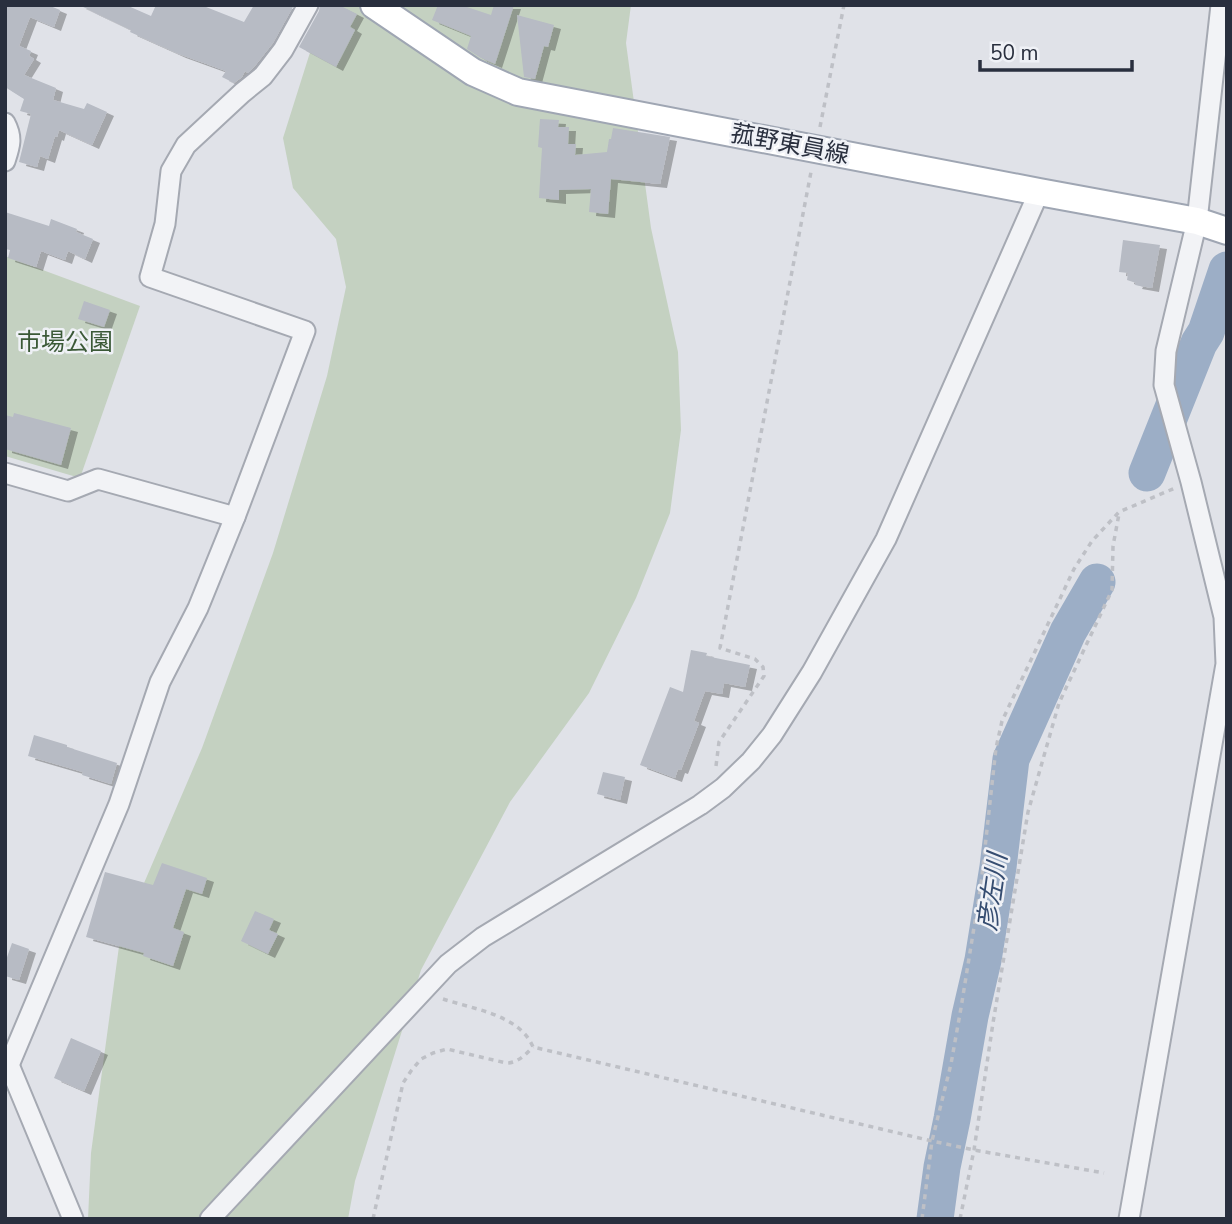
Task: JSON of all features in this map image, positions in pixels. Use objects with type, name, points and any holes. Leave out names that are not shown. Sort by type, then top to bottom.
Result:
[{"type":"main road","name":"菰野東員線","points":[[374,5],[473,72],[518,92],[1198,220],[1227,231]]},
{"type":"street","points":[[73,1219],[7,1062],[119,803],[160,682],[198,608],[305,331],[150,277],[164,224],[171,171],[186,145],[263,76],[283,50],[309,5]]},
{"type":"street","points":[[1129,1219],[1226,664],[1224,617],[1164,385],[1166,351],[1198,220],[1221,5]]},
{"type":"street","points":[[5,123],[11,144],[5,160]]},
{"type":"street","points":[[210,1219],[448,964],[483,937],[660,830],[723,788],[751,761],[772,735],[812,672],[886,539],[1039,192]]},
{"type":"street","points":[[5,473],[68,491],[98,479],[235,517]]},
{"type":"path","points":[[723,788],[716,764],[719,742],[764,676],[764,667],[755,659],[719,648],[844,5]]},
{"type":"path","points":[[922,1219],[932,1141],[951,1064],[981,884],[996,748],[1002,721],[1074,569],[1092,541],[1119,512],[1191,482]]},
{"type":"path","points":[[960,1219],[974,1150],[1028,812],[1059,703],[1112,590],[1113,546],[1119,512]]},
{"type":"path","points":[[421,991],[510,1020],[530,1040],[533,1047]]},
{"type":"path","points":[[533,1047],[967,1149],[1104,1173]]},
{"type":"path","points":[[373,1219],[403,1083],[421,1059],[447,1049],[513,1063],[533,1047]]},
{"type":"green space","points":[[325,5],[631,5],[626,43],[651,228],[678,352],[681,430],[670,513],[636,598],[589,693],[510,802],[421,970],[355,1181],[348,1219],[88,1219],[91,1153],[120,939],[202,748],[273,553],[327,376],[346,287],[336,239],[293,188],[283,138]]},
{"type":"green space","name":"市場公園","points":[[5,256],[140,306],[80,478],[5,456]]},
{"type":"building","points":[[5,5],[48,5],[60,10],[54,27],[30,17],[19,46],[31,51],[29,56],[34,59],[24,75],[56,88],[53,100],[84,109],[87,103],[107,112],[92,145],[59,130],[48,159],[40,156],[37,167],[19,162],[31,114],[20,111],[24,99],[5,87]]},
{"type":"building","points":[[79,5],[126,5],[151,16],[156,5],[201,5],[244,22],[254,5],[294,5],[273,43],[254,67],[248,73],[245,71],[234,83],[222,77],[226,71],[130,32],[131,30]]},
{"type":"building","points":[[320,5],[339,5],[357,14],[350,27],[355,30],[336,67],[299,47]]},
{"type":"building","points":[[438,5],[461,5],[491,15],[494,5],[514,5],[495,64],[467,49],[471,36],[432,20]]},
{"type":"building","points":[[517,15],[554,25],[548,47],[544,46],[535,79],[524,77]]},
{"type":"building","points":[[540,119],[559,120],[558,127],[569,127],[568,144],[576,144],[575,155],[607,152],[613,128],[670,137],[660,184],[611,179],[608,214],[589,212],[591,189],[559,190],[559,200],[539,198],[542,148],[538,147]]},
{"type":"building","points":[[5,212],[49,226],[51,219],[77,229],[76,232],[93,239],[85,259],[68,251],[65,260],[41,251],[36,267],[8,258],[10,250],[5,249]]},
{"type":"building","points":[[1123,240],[1160,245],[1152,288],[1135,285],[1136,283],[1127,280],[1128,273],[1119,272]]},
{"type":"building","points":[[84,301],[110,310],[104,327],[78,319]]},
{"type":"building","points":[[14,413],[71,428],[61,465],[5,449],[5,415],[13,417]]},
{"type":"building","points":[[691,650],[707,653],[706,656],[750,665],[745,687],[724,683],[722,694],[705,691],[694,721],[699,723],[681,770],[678,769],[675,778],[640,765],[670,687],[683,692]]},
{"type":"building","points":[[34,735],[117,763],[111,784],[82,775],[83,772],[28,756]]},
{"type":"building","points":[[603,772],[625,777],[620,800],[597,794]]},
{"type":"building","points":[[162,863],[207,878],[202,894],[186,889],[173,928],[184,932],[173,966],[143,956],[144,953],[86,937],[105,872],[153,885]]},
{"type":"building","points":[[255,911],[274,919],[269,930],[278,934],[268,954],[241,941]]},
{"type":"building","points":[[12,943],[29,949],[19,980],[5,976],[5,963]]},
{"type":"building","points":[[71,1038],[101,1051],[84,1091],[54,1078]]},
{"type":"waterway","name":"彦左川","points":[[1147,473],[1199,343],[1206,332],[1227,270]]},
{"type":"waterway","name":"彦左川","points":[[935,1219],[942,1167],[983,960],[1011,759],[1068,632],[1097,582]]}]
